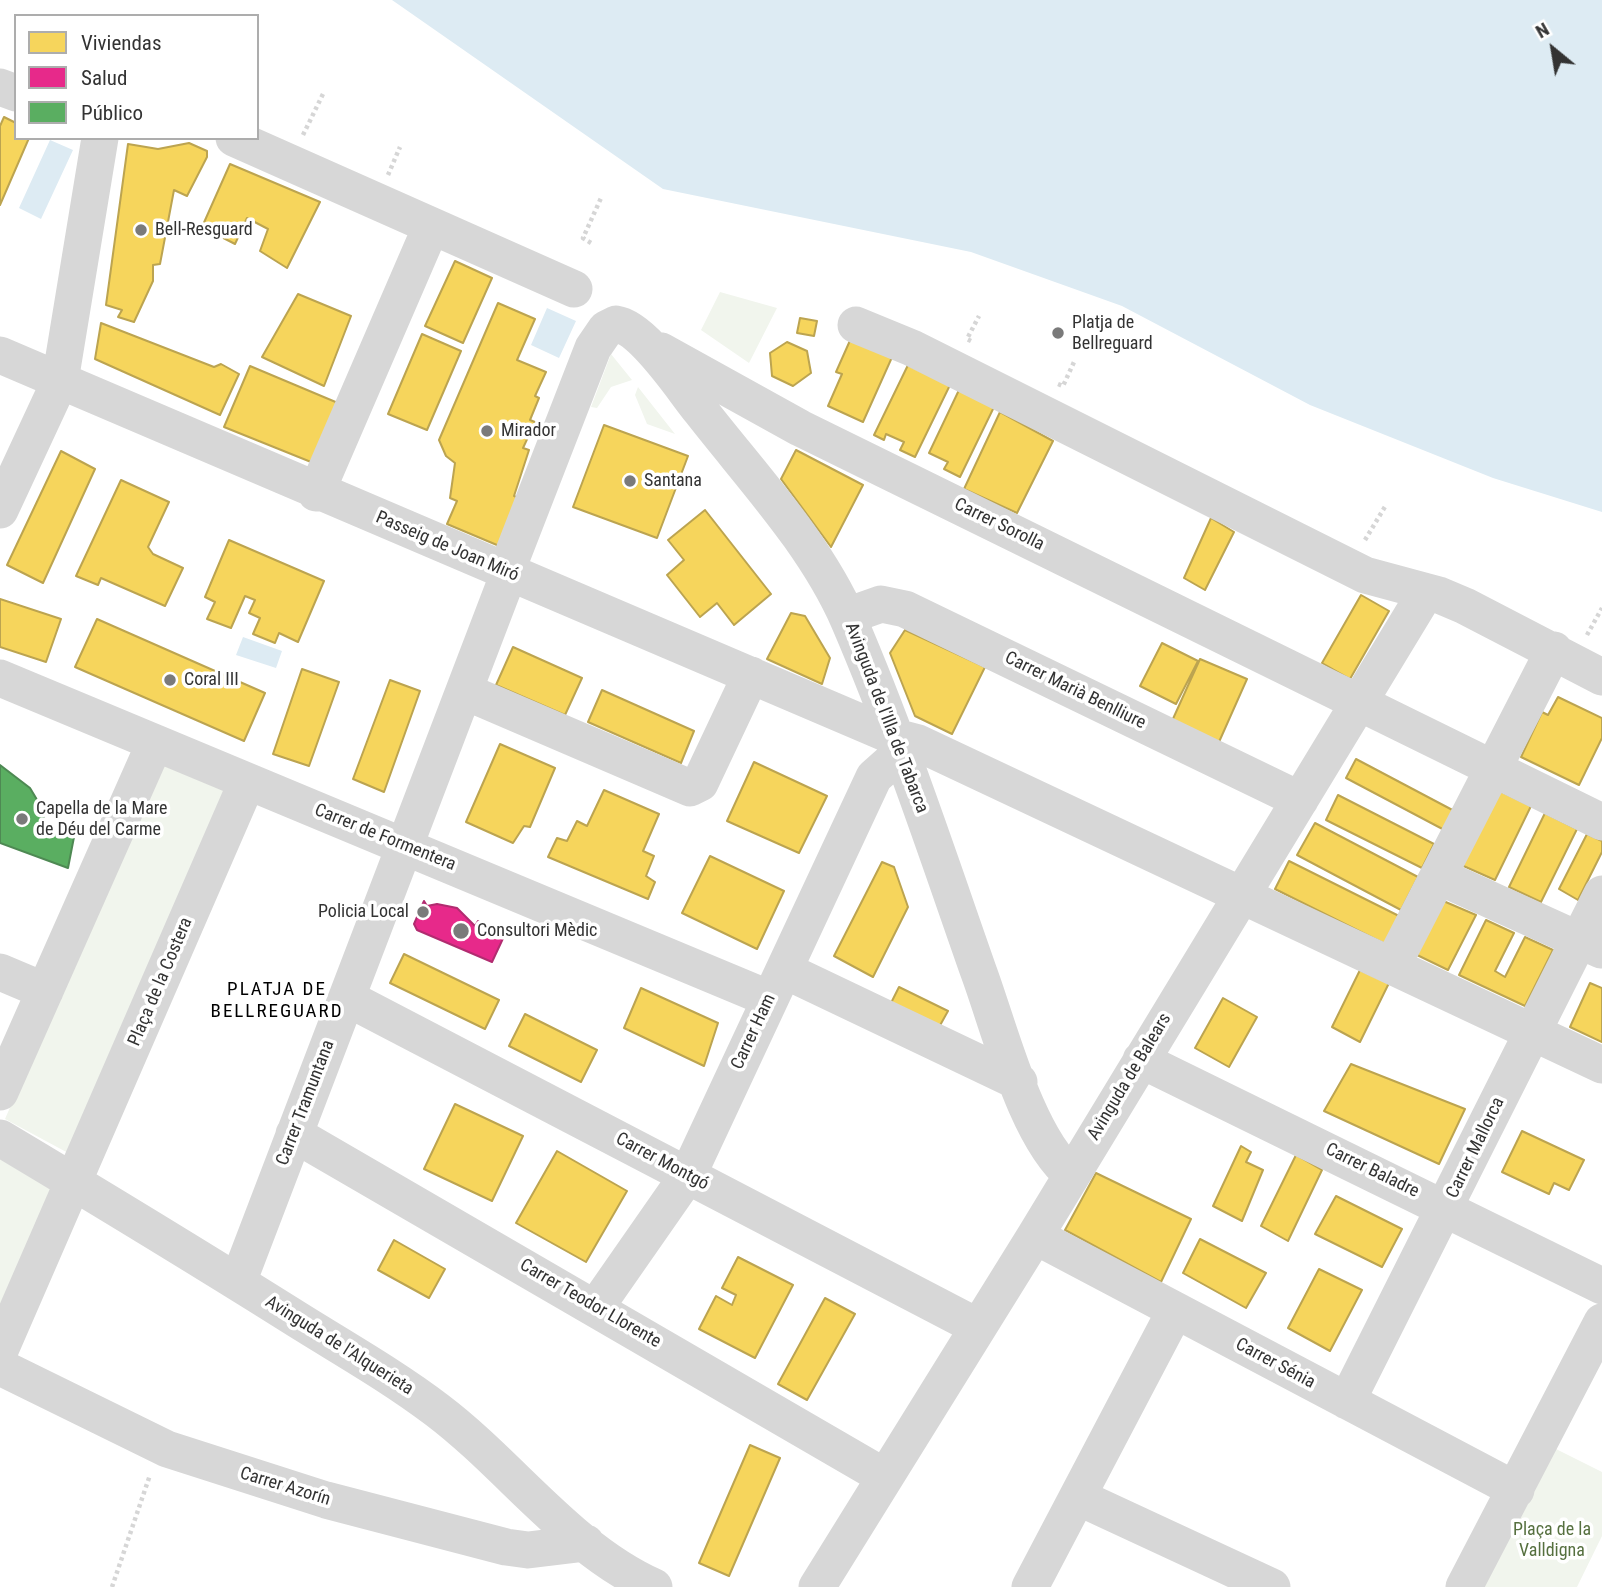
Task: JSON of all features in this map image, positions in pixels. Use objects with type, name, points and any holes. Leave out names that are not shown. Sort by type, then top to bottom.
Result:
[{"type":"street","points":[[238,140],[425,239],[573,289]]},
{"type":"street","points":[[0,510],[60,381],[99,144]]},
{"type":"street","points":[[316,493],[425,239]]},
{"type":"street","name":"Avinguda de l'Illa de Tabarca","points":[[606,329],[621,325],[631,328],[644,341],[809,551],[847,616],[898,745],[1019,1083],[1044,1144],[1072,1175]]},
{"type":"street","points":[[856,325],[912,348],[1369,577],[1426,592],[1465,606],[1602,677]]},
{"type":"street","name":"Carrer Tramuntana","points":[[238,1282],[593,348],[606,329]]},
{"type":"street","name":"Carrer Sorolla","points":[[644,341],[800,428],[1602,822]]},
{"type":"street","name":"Passeig de Joan Miró","points":[[0,355],[316,493],[751,675],[898,745],[918,743],[1242,893],[1602,1065]]},
{"type":"street","name":"Avinguda de Balears","points":[[806,1587],[825,1574],[1035,1236],[1426,592]]},
{"type":"street","name":"Carrer Marià Benlliure","points":[[847,616],[881,604],[905,609],[1300,800]]},
{"type":"street","points":[[1392,966],[1554,650]]},
{"type":"street","points":[[464,691],[690,788],[700,783],[751,675]]},
{"type":"street","name":"Carrer de Formentera","points":[[0,678],[154,745],[405,845],[777,984],[1019,1083]]},
{"type":"street","points":[[0,1092],[154,745]]},
{"type":"street","name":"Carrer Ham","points":[[596,1307],[688,1175],[874,777],[898,745]]},
{"type":"street","name":"Plaça de la Costera","points":[[0,1350],[247,782]]},
{"type":"street","points":[[1438,876],[1591,946]]},
{"type":"street","name":"Carrer Mallorca","points":[[1348,1401],[1534,1032],[1591,946],[1602,894]]},
{"type":"street","points":[[0,972],[45,991]]},
{"type":"street","name":"Carrer Montgó","points":[[347,998],[978,1327]]},
{"type":"street","name":"Carrer Baladre","points":[[1141,1060],[1447,1207],[1602,1286]]},
{"type":"street","name":"Carrer Teodor Llorente","points":[[294,1134],[885,1476]]},
{"type":"street","name":"Avinguda de l’Alquerieta","points":[[0,1138],[238,1282],[436,1409],[483,1447],[586,1543],[606,1559],[654,1587]]},
{"type":"street","name":"Carrer Sénia","points":[[1035,1236],[1516,1490]]},
{"type":"street","points":[[1030,1587],[1175,1311]]},
{"type":"street","points":[[1464,1587],[1602,1322]]},
{"type":"street","name":"Carrer Azorín","points":[[0,1367],[160,1446],[326,1500],[506,1547],[539,1549],[586,1543]]},
{"type":"street","points":[[1078,1497],[1272,1587]]},
{"type":"path","points":[[301,140],[323,94]]},
{"type":"path","points":[[377,171],[388,175],[400,147]]},
{"type":"path","points":[[591,243],[583,238],[601,198]]},
{"type":"path","points":[[979,316],[967,339],[979,345]]},
{"type":"path","points":[[1051,381],[1063,386],[1074,362]]},
{"type":"path","points":[[1369,577],[1382,554],[1364,542],[1386,505]]},
{"type":"path","points":[[112,1587],[160,1446]]},
{"type":"green space","points":[[720,292],[777,308],[749,363],[701,330]]},
{"type":"green space","points":[[611,354],[632,380],[611,387],[597,408],[591,407]]},
{"type":"green space","points":[[638,387],[675,434],[647,424],[635,395]]},
{"type":"green space","points":[[160,762],[231,790],[70,1154],[5,1119]]},
{"type":"green space","points":[[0,1155],[58,1188],[0,1321]]},
{"type":"green space","name":"Plaça de la Valldigna","points":[[1554,1448],[1602,1472],[1602,1536],[1577,1587],[1479,1587]]},
{"type":"shaded area","points":[[392,0],[1602,0],[1602,512],[1493,478],[1310,405],[1122,306],[971,252],[663,189]]},
{"type":"shaded area","points":[[50,140],[73,150],[41,219],[19,208]]},
{"type":"shaded area","points":[[547,308],[576,321],[559,358],[531,345]]},
{"type":"shaded area","points":[[243,637],[282,651],[276,668],[236,655]]},
{"type":"building: Viviendas","points":[[4,117],[14,122],[14,140],[28,140],[0,205],[0,126]]},
{"type":"building: Viviendas","name":"Bell-Resguard","points":[[189,143],[207,151],[207,157],[187,196],[174,190],[160,264],[153,265],[153,281],[134,322],[118,317],[122,310],[106,305],[128,144],[158,149]]},
{"type":"building: Viviendas","points":[[230,164],[320,202],[287,268],[260,251],[268,229],[247,218],[235,244],[202,227]]},
{"type":"building: Viviendas","points":[[455,261],[492,278],[463,343],[425,326]]},
{"type":"building: Viviendas","points":[[298,294],[351,316],[324,386],[262,357]]},
{"type":"building: Viviendas","name":"Mirador","points":[[498,303],[535,319],[517,360],[546,372],[535,396],[539,398],[530,420],[535,422],[523,448],[529,450],[514,496],[519,498],[504,548],[447,524],[457,501],[450,498],[455,463],[446,456],[439,440]]},
{"type":"building: Viviendas","points":[[800,318],[817,321],[814,336],[797,333]]},
{"type":"building: Viviendas","points":[[101,323],[214,367],[221,364],[239,374],[220,415],[95,359]]},
{"type":"building: Viviendas","points":[[422,334],[461,351],[427,430],[388,414]]},
{"type":"building: Viviendas","points":[[852,336],[893,355],[863,422],[828,406],[842,374],[836,372]]},
{"type":"building: Viviendas","points":[[787,342],[807,351],[811,373],[793,386],[772,376],[770,353]]},
{"type":"building: Viviendas","points":[[908,365],[950,385],[915,457],[900,450],[904,442],[886,434],[884,440],[874,435]]},
{"type":"building: Viviendas","points":[[250,366],[338,403],[311,462],[224,427]]},
{"type":"building: Viviendas","points":[[959,390],[994,407],[960,477],[944,469],[948,462],[929,453]]},
{"type":"building: Viviendas","points":[[1000,412],[1053,441],[1017,513],[964,489]]},
{"type":"building: Viviendas","name":"Santana","points":[[604,425],[688,456],[657,538],[573,507]]},
{"type":"building: Viviendas","points":[[796,450],[863,485],[831,547],[781,479]]},
{"type":"building: Viviendas","points":[[61,451],[95,469],[43,583],[7,565]]},
{"type":"building: Viviendas","points":[[121,480],[169,502],[148,547],[153,554],[183,568],[165,606],[101,578],[98,585],[76,576]]},
{"type":"building: Viviendas","points":[[705,510],[771,594],[734,625],[717,603],[700,617],[667,575],[684,560],[668,540]]},
{"type":"building: Viviendas","points":[[1211,518],[1234,532],[1205,590],[1184,578]]},
{"type":"building: Viviendas","points":[[229,540],[324,581],[298,642],[279,633],[275,643],[253,634],[260,618],[249,613],[255,600],[245,596],[231,628],[207,619],[215,602],[205,597]]},
{"type":"building: Viviendas","points":[[1361,595],[1389,611],[1350,679],[1322,663]]},
{"type":"building: Viviendas","points":[[0,599],[61,619],[46,662],[0,647]]},
{"type":"building: Viviendas","points":[[791,613],[805,616],[830,658],[822,684],[767,659]]},
{"type":"building: Viviendas","name":"Coral III","points":[[97,619],[265,693],[244,741],[75,667]]},
{"type":"building: Viviendas","points":[[905,630],[985,667],[952,734],[915,716],[890,653]]},
{"type":"building: Viviendas","points":[[1162,643],[1198,661],[1176,704],[1140,686]]},
{"type":"building: Viviendas","points":[[513,647],[582,678],[565,715],[496,685]]},
{"type":"building: Viviendas","points":[[1200,659],[1247,679],[1219,742],[1172,721]]},
{"type":"building: Viviendas","points":[[302,669],[339,682],[309,766],[273,754]]},
{"type":"building: Viviendas","points":[[390,680],[420,691],[384,792],[353,779]]},
{"type":"building: Viviendas","points":[[602,690],[694,731],[681,763],[588,722]]},
{"type":"building: Viviendas","points":[[1558,697],[1602,718],[1602,738],[1579,785],[1521,757],[1542,712],[1548,715]]},
{"type":"building: Viviendas","points":[[500,744],[555,768],[530,827],[524,826],[513,843],[466,822]]},
{"type":"building: Viviendas","points":[[1356,759],[1460,814],[1450,833],[1346,778]]},
{"type":"building: Viviendas","points":[[754,762],[827,796],[799,853],[727,821]]},
{"type":"building: Viviendas","points":[[1496,789],[1531,806],[1495,880],[1459,864]]},
{"type":"building: Viviendas","points":[[604,790],[659,814],[643,851],[654,856],[646,876],[655,882],[648,899],[548,857],[557,838],[567,841],[577,821],[587,826]]},
{"type":"building: Viviendas","points":[[1338,795],[1434,844],[1422,868],[1326,820]]},
{"type":"building: Viviendas","points":[[1545,813],[1577,829],[1541,902],[1509,887]]},
{"type":"building: Viviendas","points":[[1315,823],[1418,877],[1401,910],[1297,855]]},
{"type":"building: Viviendas","points":[[1587,834],[1602,841],[1602,852],[1578,900],[1559,889]]},
{"type":"building: Viviendas","points":[[710,856],[784,891],[757,949],[682,913]]},
{"type":"building: Viviendas","points":[[1289,861],[1407,920],[1393,948],[1275,889]]},
{"type":"building: Viviendas","points":[[882,862],[894,867],[908,907],[873,977],[834,956]]},
{"type":"building: Viviendas","points":[[1441,900],[1476,915],[1448,970],[1415,954]]},
{"type":"building: Viviendas","points":[[1486,920],[1514,933],[1495,971],[1505,977],[1525,937],[1553,950],[1525,1006],[1459,975]]},
{"type":"building: Viviendas","points":[[404,954],[499,1000],[485,1029],[390,983]]},
{"type":"building: Viviendas","points":[[1360,970],[1389,983],[1360,1042],[1332,1027]]},
{"type":"building: Viviendas","points":[[1590,983],[1602,988],[1602,1042],[1570,1027]]},
{"type":"building: Viviendas","points":[[899,987],[948,1011],[938,1029],[890,1005]]},
{"type":"building: Viviendas","points":[[641,988],[718,1023],[704,1066],[624,1028]]},
{"type":"building: Viviendas","points":[[1223,998],[1257,1017],[1229,1067],[1195,1048]]},
{"type":"building: Viviendas","points":[[525,1014],[597,1050],[581,1082],[509,1046]]},
{"type":"building: Viviendas","points":[[1351,1064],[1465,1109],[1439,1164],[1324,1111]]},
{"type":"building: Viviendas","points":[[455,1104],[523,1136],[492,1201],[424,1169]]},
{"type":"building: Viviendas","points":[[1522,1131],[1584,1160],[1569,1190],[1554,1183],[1549,1194],[1502,1172]]},
{"type":"building: Viviendas","points":[[1241,1146],[1251,1152],[1246,1162],[1263,1170],[1242,1221],[1213,1206]]},
{"type":"building: Viviendas","points":[[557,1151],[627,1191],[586,1262],[516,1223]]},
{"type":"building: Viviendas","points":[[1296,1155],[1322,1170],[1288,1241],[1261,1226]]},
{"type":"building: Viviendas","points":[[1096,1173],[1191,1219],[1161,1282],[1065,1230]]},
{"type":"building: Viviendas","points":[[1336,1196],[1402,1229],[1382,1267],[1315,1234]]},
{"type":"building: Viviendas","points":[[1200,1239],[1266,1273],[1246,1308],[1183,1273]]},
{"type":"building: Viviendas","points":[[394,1240],[445,1269],[429,1298],[378,1270]]},
{"type":"building: Viviendas","points":[[738,1257],[793,1285],[755,1358],[699,1329],[716,1296],[732,1305],[736,1295],[722,1288]]},
{"type":"building: Viviendas","points":[[1319,1269],[1362,1290],[1330,1351],[1288,1328]]},
{"type":"building: Viviendas","points":[[825,1298],[855,1314],[807,1400],[778,1384]]},
{"type":"building: Viviendas","points":[[750,1445],[780,1458],[729,1576],[699,1563]]},
{"type":"building: Salud","name":"Consultori Mèdic","points":[[424,901],[427,906],[437,904],[457,908],[475,926],[478,921],[506,932],[492,962],[417,930],[414,924]]},
{"type":"building: Público","name":"Capella de la Mare de Déu del Carme","points":[[0,765],[30,788],[42,808],[46,833],[74,837],[68,868],[0,843]]},
{"type":"place","name":"Bell-Resguard","points":[[141,230]]},
{"type":"place","name":"Platja de Bellreguard","points":[[1058,333]]},
{"type":"place","name":"Mirador","points":[[487,431]]},
{"type":"place","name":"Santana","points":[[630,481]]},
{"type":"place","name":"Coral III","points":[[170,680]]},
{"type":"place","name":"Capella de la Mare de Déu del Carme","points":[[22,819]]},
{"type":"place","name":"Policia Local","points":[[423,912]]},
{"type":"place","name":"Consultori Mèdic","points":[[461,931]]},
{"type":"district","name":"PLATJA DE BELLREGUARD","points":[[277,1001]]}]
